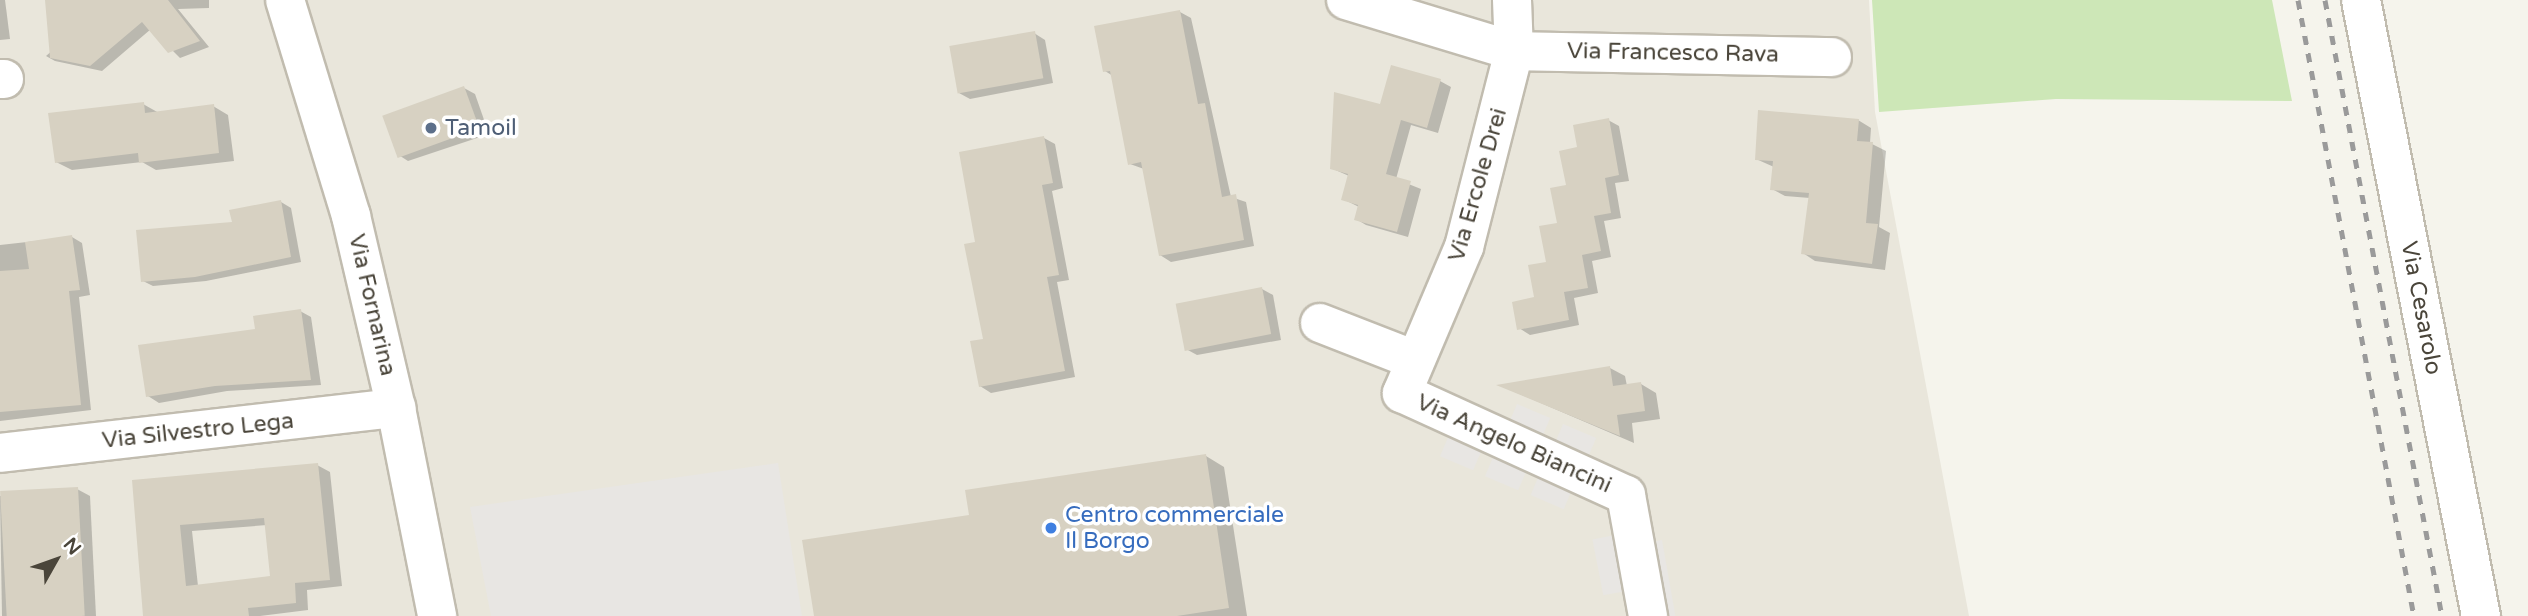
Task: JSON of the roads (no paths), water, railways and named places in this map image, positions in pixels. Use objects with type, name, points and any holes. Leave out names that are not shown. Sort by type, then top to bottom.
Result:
[{"type":"street","name":"Via Fornarina","points":[[285,0],[351,216],[396,408],[437,616]]},
{"type":"street","name":"Via Francesco Rava","points":[[1346,0],[1514,51],[1832,57]]},
{"type":"street","name":"Via Ercole Drei","points":[[1408,377],[1464,247],[1514,51],[1512,0]]},
{"type":"street","name":"Via Cesarolo","points":[[2361,0],[2481,616]]},
{"type":"street","name":"Via Angelo Biancini","points":[[1320,323],[1408,377],[1626,495],[1648,616]]},
{"type":"street","name":"Via Silvestro Lega","points":[[0,453],[396,408]]},
{"type":"railway","points":[[2298,0],[2414,616]]},
{"type":"railway","points":[[2325,0],[2442,616]]},
{"type":"place","name":"Tamoil","points":[[431,128]]},
{"type":"place","name":"Centro commerciale Il Borgo","points":[[1051,528]]}]
